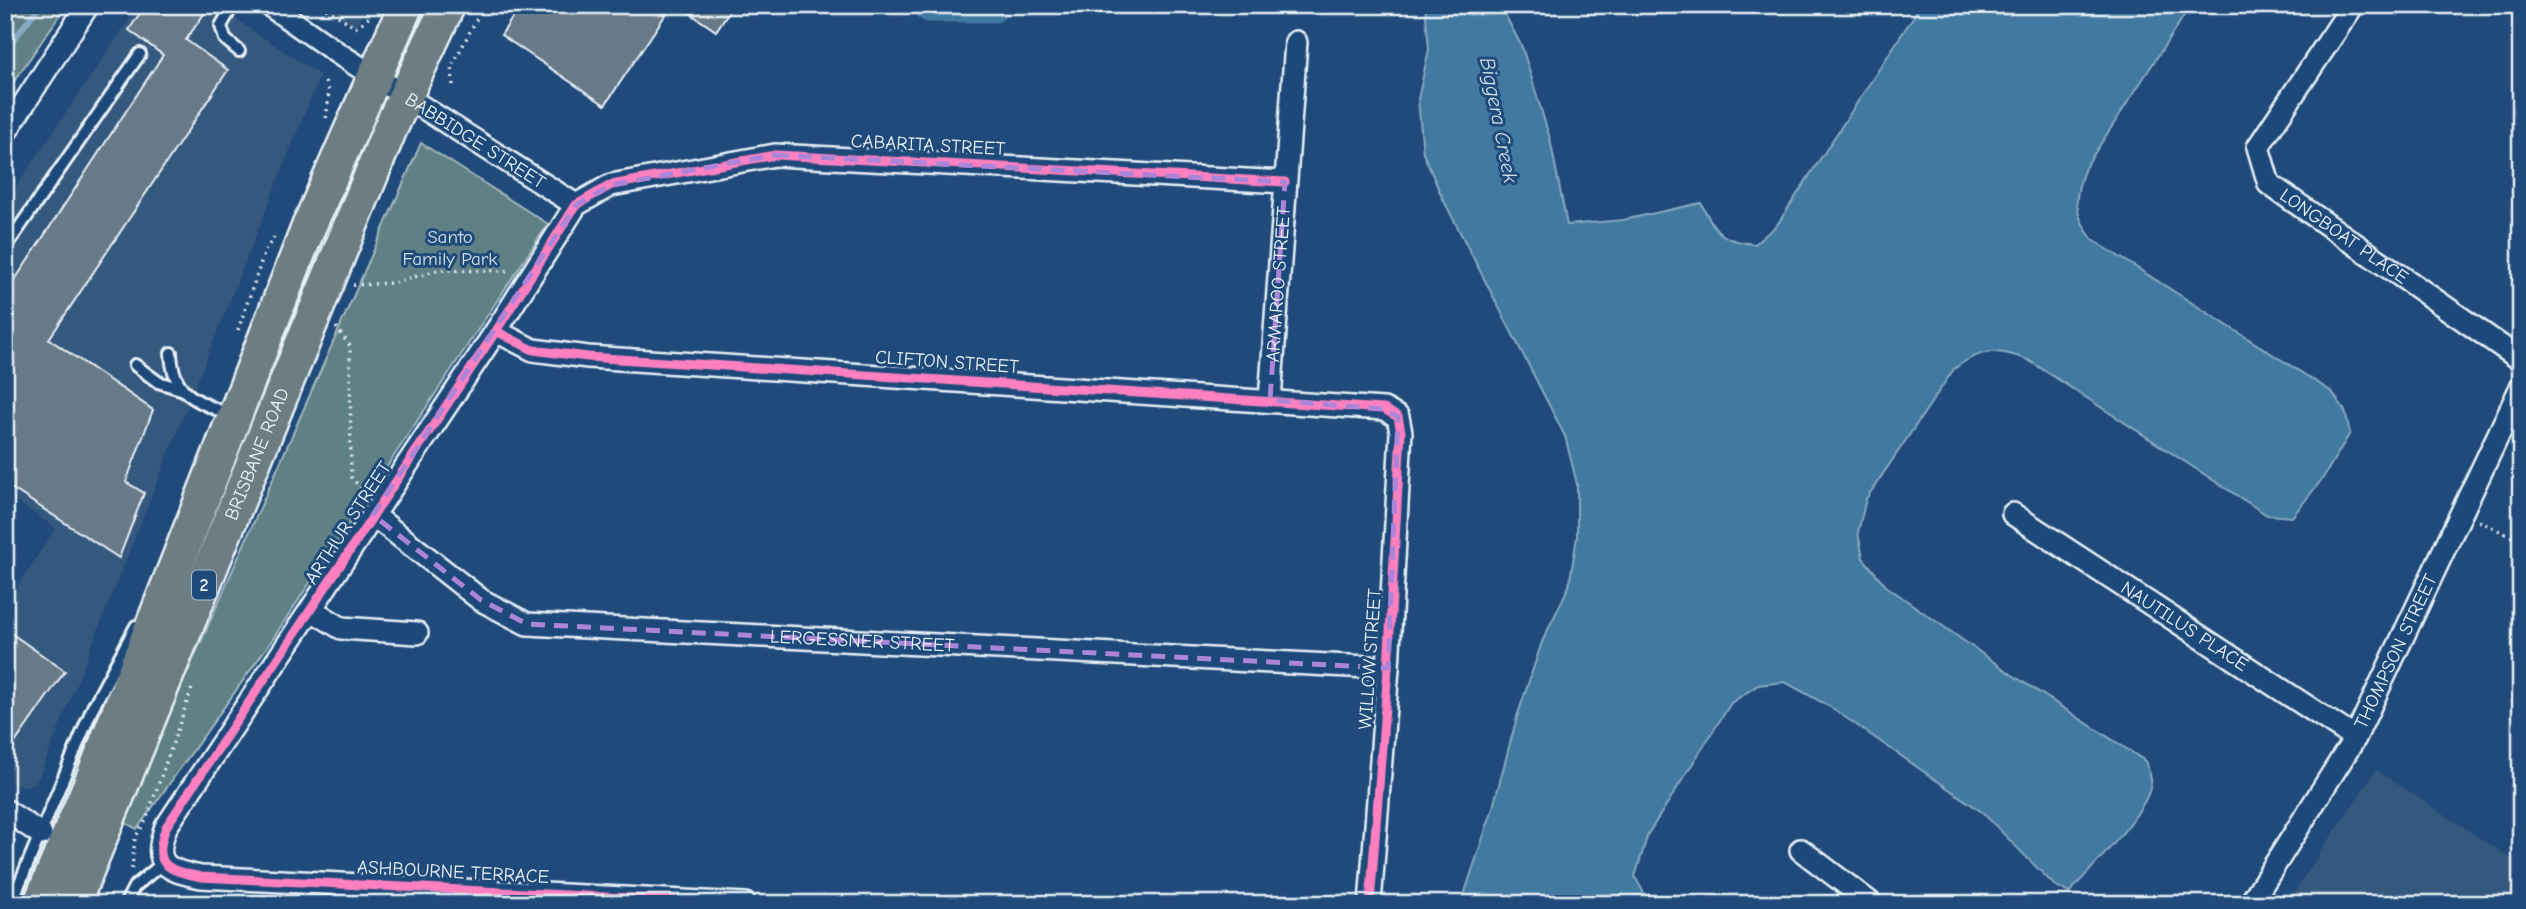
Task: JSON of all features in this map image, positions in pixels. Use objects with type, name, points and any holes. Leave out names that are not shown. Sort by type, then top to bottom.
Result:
[{"type":"highway","name":"BRISBANE ROAD","points":[[40,904],[94,775],[309,226],[406,5]]},
{"type":"highway","name":"BRISBANE ROAD","points":[[73,904],[338,252],[405,96],[448,5]]},
{"type":"street","points":[[5,133],[88,5]]},
{"type":"street","name":"BABBIDGE STREET","points":[[269,5],[373,76],[576,205]]},
{"type":"street","name":"LONGBOAT PLACE","points":[[2353,5],[2258,147],[2269,184],[2521,360]]},
{"type":"street","name":"ARMAROO STREET","points":[[1270,400],[1296,43]]},
{"type":"street","name":"CABARITA STREET","points":[[576,205],[611,185],[775,155],[1285,182]]},
{"type":"street","name":"ARTHUR STREET","points":[[163,863],[159,846],[166,827],[496,331],[576,205]]},
{"type":"street","name":"CLIFTON STREET","points":[[496,331],[533,350],[588,357],[1270,400],[1384,409],[1398,417]]},
{"type":"street","name":"THOMPSON STREET","points":[[2250,904],[2355,738],[2521,387]]},
{"type":"street","name":"WILLOW STREET","points":[[1370,904],[1388,668],[1401,432],[1398,417]]},
{"type":"street","name":"NAUTILUS PLACE","points":[[2012,514],[2355,738]]},
{"type":"street","name":"LERGESSNER STREET","points":[[373,515],[481,600],[527,624],[1388,668]]},
{"type":"street","points":[[312,610],[341,628],[417,633]]},
{"type":"street","points":[[5,810],[33,828]]},
{"type":"street","points":[[1801,850],[1872,904]]},
{"type":"street","name":"ASHBOURNE TERRACE","points":[[163,863],[173,872],[201,877],[745,904]]},
{"type":"lane","points":[[233,5],[221,26],[225,39],[239,51]]},
{"type":"lane","points":[[5,248],[140,54]]},
{"type":"lane","points":[[171,353],[172,373],[181,389],[190,397],[234,417]]},
{"type":"lane","points":[[135,365],[158,382],[181,389]]},
{"type":"lane","name":"BRISBANE ROAD","points":[[152,592],[185,541]]},
{"type":"lane","points":[[11,904],[33,828],[143,610]]},
{"type":"lane","points":[[125,904],[134,887],[163,863]]},
{"type":"path","points":[[320,5],[356,27],[373,12]]},
{"type":"path","points":[[453,85],[452,66],[484,5]]},
{"type":"path","points":[[321,133],[326,121],[329,92],[325,82]]},
{"type":"path","points":[[237,334],[265,251],[278,233]]},
{"type":"path","points":[[351,285],[392,283],[438,270],[534,272]]},
{"type":"path","points":[[334,326],[342,332],[350,346],[351,477],[369,498],[373,515]]},
{"type":"path","points":[[2461,513],[2521,541]]},
{"type":"path","points":[[5,861],[33,828]]},
{"type":"highlighted area","points":[[775,155],[1285,182],[1270,400],[1384,409],[1398,417],[1388,668],[527,624],[481,600],[373,515],[576,205],[611,185]]},
{"type":"shaded area","points":[[139,5],[214,5],[320,75],[40,775],[36,782],[27,786],[16,785],[5,777],[5,604],[56,528],[5,494],[5,203]]},
{"type":"shaded area","points":[[320,5],[367,5],[355,27]]},
{"type":"shaded area","points":[[2376,770],[2521,865],[2521,904],[2286,904]]},
{"type":"green space","points":[[5,5],[67,5],[5,94]]},
{"type":"green space","name":"Santo Family Park","points":[[421,143],[548,224],[272,640],[137,829],[122,821]]},
{"type":"water","points":[[1425,5],[1500,5],[1522,47],[1550,139],[1567,225],[1623,220],[1701,203],[1721,234],[1734,241],[1755,244],[1777,225],[1921,5],[2191,5],[2085,168],[2078,188],[2079,213],[2093,240],[2332,392],[2345,411],[2350,433],[2323,478],[2292,517],[2267,515],[2028,360],[2007,353],[1990,352],[1973,357],[1954,369],[1866,499],[1858,532],[1863,558],[1886,586],[2011,674],[2145,761],[2151,782],[2141,808],[2117,840],[2069,893],[2054,885],[1982,812],[1829,706],[1785,682],[1758,685],[1731,703],[1648,834],[1635,877],[1650,904],[1461,904],[1492,811],[1517,717],[1542,642],[1569,586],[1577,537],[1577,484],[1565,436],[1442,197],[1423,153],[1418,99],[1429,49]]},
{"type":"building","points":[[145,5],[210,5],[186,40],[228,70],[49,339],[153,410],[126,482],[144,493],[119,558],[5,484],[5,295],[163,55],[129,30]]},
{"type":"building","points":[[521,5],[672,5],[605,105],[501,35]]},
{"type":"building","points":[[678,5],[733,5],[716,31]]},
{"type":"building","points":[[5,629],[65,671],[5,757]]},
{"type":"waterway","points":[[5,51],[40,5]]},
{"type":"waterway","name":"Biggera Creek","points":[[930,5],[993,5]]},
{"type":"cycle path","points":[[745,904],[201,877],[179,872],[165,864],[162,858],[162,840],[166,827],[496,331],[576,205],[611,185],[775,155],[1285,182]]},
{"type":"cycle path","points":[[496,331],[533,350],[588,357],[1384,409],[1398,417],[1401,432],[1388,668],[1370,904]]}]
